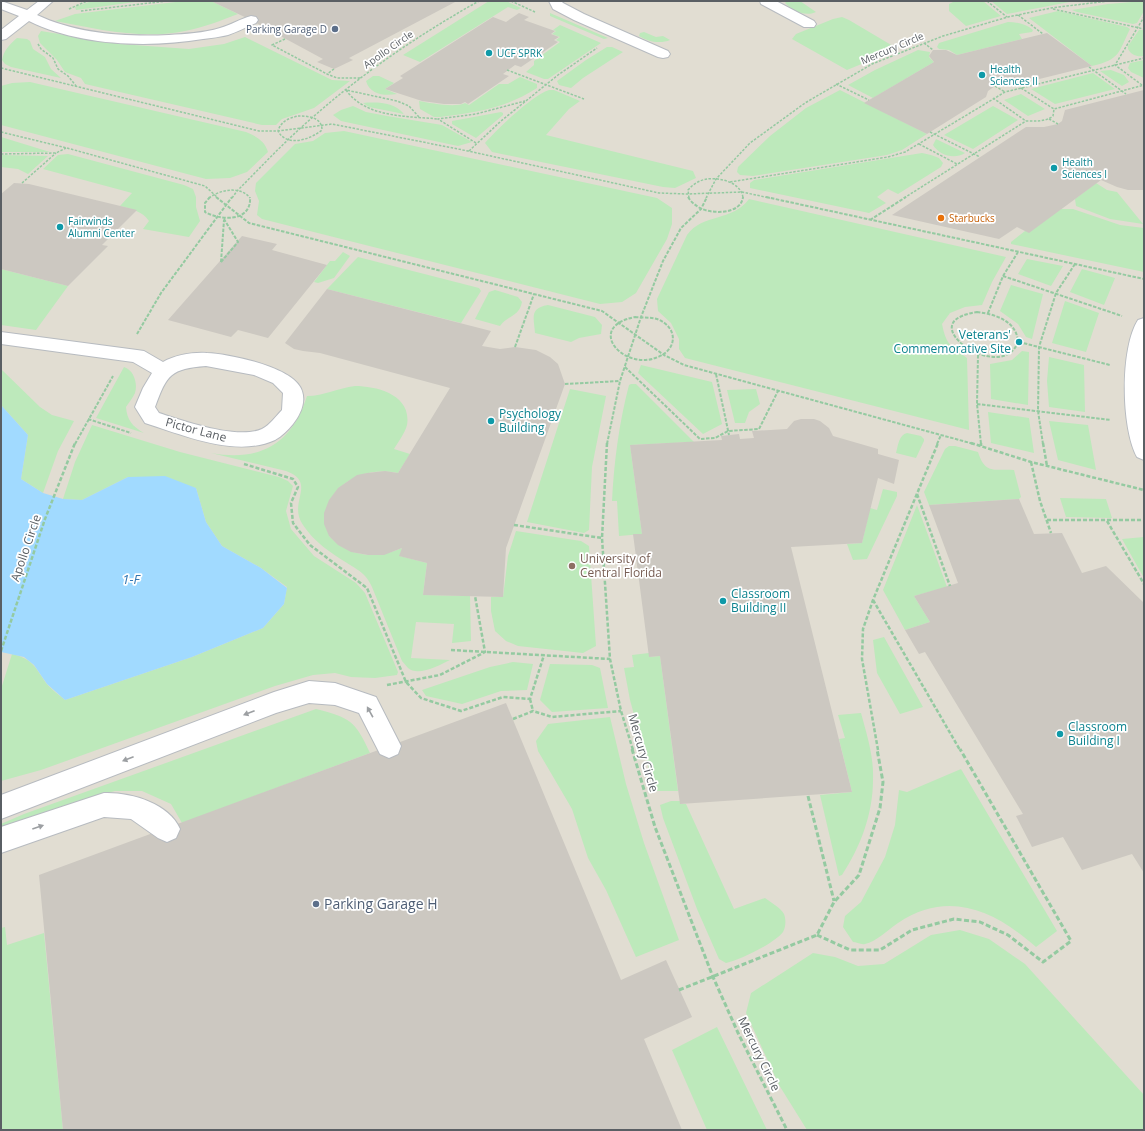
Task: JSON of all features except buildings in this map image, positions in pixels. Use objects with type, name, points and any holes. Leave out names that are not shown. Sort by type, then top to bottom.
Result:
[{"type":"street","points":[[1,36],[47,1]]},
{"type":"street","points":[[555,1],[558,6],[579,17],[663,54]]},
{"type":"street","points":[[766,1],[809,24]]},
{"type":"street","points":[[5,5],[44,23],[80,34],[139,40],[186,38],[223,32],[251,20]]},
{"type":"street","points":[[1137,321],[1138,348],[1134,371],[1134,388],[1137,423],[1144,452]]},
{"type":"street","points":[[1,338],[137,356],[163,371]]},
{"type":"street","name":"Pictor Lane","points":[[206,359],[258,369],[280,378],[293,391],[292,412],[276,428],[264,436],[231,440],[152,418],[145,408],[150,394],[163,371],[177,363],[206,359]]},
{"type":"street","points":[[1,807],[274,703],[309,692],[335,694],[367,705],[389,746]]},
{"type":"street","points":[[1,840],[87,810],[109,804],[120,804],[142,810],[167,829]]},
{"type":"path","points":[[87,1],[67,10],[74,12],[167,1]]},
{"type":"path","name":"Apollo Circle","points":[[288,140],[312,117],[381,62],[440,23],[479,1]]},
{"type":"path","points":[[987,1],[1008,17]]},
{"type":"path","name":"Mercury Circle","points":[[701,209],[716,179],[750,143],[805,103],[872,64],[942,36],[1008,17],[1051,8],[1108,1]]},
{"type":"path","points":[[1051,8],[1144,29]]},
{"type":"path","points":[[1018,15],[1043,34]]},
{"type":"path","points":[[1115,65],[1144,16]]},
{"type":"path","points":[[468,152],[476,142],[547,84],[578,60],[620,34]]},
{"type":"path","points":[[285,39],[272,45],[337,78],[361,78]]},
{"type":"path","points":[[37,42],[41,49],[53,58],[58,69],[68,76],[78,88]]},
{"type":"path","points":[[924,43],[933,50]]},
{"type":"path","points":[[730,182],[888,157],[905,152],[1005,92],[1144,58]]},
{"type":"path","points":[[1115,65],[1143,85]]},
{"type":"path","points":[[1089,67],[1126,94]]},
{"type":"path","points":[[1,68],[78,88],[259,130],[278,131],[332,124],[659,193],[687,194],[742,192],[1144,280]]},
{"type":"path","points":[[327,74],[334,70]]},
{"type":"path","points":[[507,70],[584,99]]},
{"type":"path","points":[[836,84],[869,100]]},
{"type":"path","points":[[1021,88],[1054,109],[1143,85]]},
{"type":"path","points":[[995,86],[1005,92]]},
{"type":"path","points":[[346,90],[353,100],[367,108],[397,114],[438,119],[476,114],[526,101]]},
{"type":"path","points":[[346,90],[397,101],[409,106],[419,117]]},
{"type":"path","points":[[993,98],[1026,121],[1041,122],[1050,119],[1054,113],[1054,109]]},
{"type":"path","points":[[278,131],[281,124],[292,118],[312,117],[320,122],[322,126]]},
{"type":"path","points":[[438,119],[476,142]]},
{"type":"path","points":[[1050,119],[1058,124]]},
{"type":"path","points":[[870,220],[1026,121]]},
{"type":"path","points":[[278,131],[280,135],[288,140],[298,141],[313,137],[322,130],[322,126]]},
{"type":"path","points":[[1,132],[67,148],[205,186],[213,195],[249,223],[602,311],[664,355],[684,365],[981,446],[1031,462],[1144,490]]},
{"type":"path","points":[[930,132],[980,157]]},
{"type":"path","points":[[216,218],[237,191],[288,140]]},
{"type":"path","points":[[919,144],[958,164]]},
{"type":"path","points":[[22,183],[56,153],[67,148]]},
{"type":"path","points":[[1,154],[56,153]]},
{"type":"path","points":[[716,179],[730,182],[738,187],[742,192],[743,198],[741,203],[736,208],[720,212],[701,209],[689,200],[687,194],[689,189],[693,184],[699,181],[716,179]]},
{"type":"path","points":[[227,191],[237,191],[246,194],[252,201],[251,206],[247,211],[240,215],[224,219],[216,218],[205,212],[204,208],[208,199],[213,195],[227,191]]},
{"type":"path","points":[[641,317],[663,261],[681,228],[701,209]]},
{"type":"path","points":[[224,219],[238,242],[221,262],[223,233],[224,219]]},
{"type":"path","points":[[988,313],[1003,276],[1018,252]]},
{"type":"path","points":[[1047,466],[1038,411],[1038,347],[1056,293],[1075,264]]},
{"type":"path","points":[[1003,276],[1137,321]]},
{"type":"path","points":[[515,347],[534,294]]},
{"type":"path","points":[[967,313],[988,313],[1007,321],[1018,335],[1019,342],[1009,353],[994,356],[978,354],[967,350],[959,344],[953,336],[951,329],[953,322],[958,316],[967,313]]},
{"type":"path","points":[[641,317],[655,319],[670,328],[674,335],[674,342],[671,349],[656,359],[645,360],[628,357],[616,350],[612,343],[610,336],[618,323],[626,319],[641,317]]},
{"type":"path","name":"Mercury Circle","points":[[641,317],[620,381],[607,437],[602,538],[610,659],[621,711],[654,826],[713,977],[739,1035],[787,1130]]},
{"type":"path","points":[[1019,342],[1134,371]]},
{"type":"path","points":[[978,354],[976,404],[981,446]]},
{"type":"path","points":[[625,367],[700,439],[715,438],[728,431],[759,428],[778,391]]},
{"type":"path","points":[[716,374],[729,435]]},
{"type":"path","points":[[565,384],[620,381]]},
{"type":"path","points":[[976,404],[1137,423]]},
{"type":"path","points":[[88,419],[138,436]]},
{"type":"path","points":[[679,990],[817,935],[834,902],[859,875],[880,808],[883,782],[862,659],[863,628],[872,600],[941,435]]},
{"type":"path","points":[[1031,462],[1046,520],[1051,533]]},
{"type":"path","points":[[238,463],[293,479],[298,487],[291,503],[293,523],[310,545],[367,588],[406,682],[421,698],[461,711],[503,697],[530,698]]},
{"type":"path","points":[[916,494],[950,586]]},
{"type":"path","name":"Apollo Circle","points":[[1,651],[37,541],[54,498]]},
{"type":"path","points":[[1046,520],[1144,520]]},
{"type":"path","points":[[1107,521],[1144,584]]},
{"type":"path","points":[[514,525],[602,538]]},
{"type":"path","points":[[475,596],[485,652]]},
{"type":"path","points":[[817,935],[850,950],[880,950],[912,930],[954,919],[980,922],[1008,935],[1043,962],[1071,941],[872,600]]},
{"type":"path","points":[[451,650],[610,659]]},
{"type":"path","points":[[382,686],[440,675],[485,652]]},
{"type":"path","points":[[533,711],[530,698],[544,655]]},
{"type":"path","points":[[513,719],[533,711],[552,716],[621,711]]},
{"type":"path","points":[[808,796],[834,902]]},
{"type":"shaded area","name":"University of Central Florida","points":[[1,1],[1144,1],[1144,1130],[1,1130]]},
{"type":"green space","points":[[92,1],[143,1],[76,10],[75,7]]},
{"type":"green space","points":[[184,1],[211,1],[238,14],[212,24],[185,31],[153,34],[120,32],[55,21],[75,14]]},
{"type":"green space","points":[[489,1],[506,1],[521,8],[517,10],[508,7],[420,62],[403,55]]},
{"type":"green space","points":[[787,1],[800,1],[816,12],[808,14],[799,12],[785,3]]},
{"type":"green space","points":[[955,1],[983,1],[1001,16],[966,26],[949,11],[949,4]]},
{"type":"green space","points":[[991,1],[1075,1],[1007,14]]},
{"type":"green space","points":[[1144,1],[1144,11],[1137,23],[1133,24],[1072,10],[1108,4]]},
{"type":"green space","points":[[1058,11],[1127,27],[1130,29],[1114,58],[1092,66],[1029,18]]},
{"type":"green space","points":[[550,13],[608,38],[604,39],[550,16]]},
{"type":"green space","points":[[842,17],[898,49],[847,70],[792,39],[796,34],[833,19]]},
{"type":"green space","points":[[1008,22],[1015,22],[1027,26],[1033,30],[1032,32],[1019,34],[1022,39],[957,55],[949,50],[939,49],[937,47],[939,43]]},
{"type":"green space","points":[[560,25],[601,43],[548,79],[544,79],[526,72],[534,65],[534,61],[560,42],[556,40],[560,37],[552,34],[556,31],[553,30]]},
{"type":"green space","points":[[1139,30],[1144,30],[1144,56],[1134,55],[1128,49],[1128,46]]},
{"type":"green space","points":[[41,31],[120,44],[189,49],[224,44],[245,37],[332,80],[350,81],[314,108],[282,119],[276,125],[262,125],[85,84],[81,78],[65,72],[57,60],[40,43],[38,36]]},
{"type":"green space","points":[[644,32],[656,37],[663,36],[670,40],[663,42],[650,41],[639,36],[640,33]]},
{"type":"green space","points":[[17,38],[27,39],[30,41],[33,49],[45,57],[51,69],[61,78],[11,67],[5,64],[2,60],[4,53],[9,45]]},
{"type":"green space","points":[[607,47],[612,47],[623,52],[583,78],[571,88],[559,85],[557,81]]},
{"type":"green space","points":[[918,50],[930,52],[929,57],[934,62],[873,98],[848,85],[875,70]]},
{"type":"green space","points":[[1144,60],[1144,78],[1131,72],[1128,68],[1130,63]]},
{"type":"green space","points":[[1111,70],[1124,75],[1129,82],[1122,86],[1100,71]]},
{"type":"green space","points":[[1093,73],[1115,89],[1055,104],[1031,89]]},
{"type":"green space","points":[[373,76],[379,76],[394,83],[385,89],[397,94],[388,95],[374,92],[368,86],[366,81]]},
{"type":"green space","points":[[520,77],[537,84],[537,88],[513,101],[502,105],[478,111],[440,117],[434,117],[420,109],[419,101],[442,105],[465,103],[469,105],[499,84],[508,84]]},
{"type":"green space","points":[[30,82],[246,132],[260,139],[267,148],[268,152],[247,172],[230,178],[206,179],[1,125],[1,86],[12,83]]},
{"type":"green space","points":[[549,90],[554,90],[580,101],[569,109],[546,135],[693,171],[696,178],[675,188],[663,187],[492,152],[485,143],[506,121],[525,105]]},
{"type":"green space","points":[[840,90],[927,134],[902,150],[887,155],[753,176],[740,175],[737,172],[738,167],[770,136],[806,108]]},
{"type":"green space","points":[[1021,94],[1045,109],[1028,116],[1004,100]]},
{"type":"green space","points":[[363,103],[380,103],[391,105],[404,114],[369,107]]},
{"type":"green space","points":[[353,106],[366,112],[442,125],[472,142],[458,146],[341,121],[333,115],[341,110]]},
{"type":"green space","points":[[993,106],[1018,120],[973,149],[944,135]]},
{"type":"green space","points":[[501,112],[503,115],[476,138],[452,124],[452,121]]},
{"type":"green space","points":[[344,131],[657,198],[672,208],[672,224],[667,239],[636,293],[622,302],[600,304],[262,219],[257,215],[259,201],[255,191],[256,183],[295,144],[313,141],[325,133]]},
{"type":"green space","points":[[1,137],[50,152],[1,152]]},
{"type":"green space","points":[[936,139],[965,153],[956,156],[943,154],[933,145]]},
{"type":"green space","points":[[922,153],[939,158],[943,163],[941,167],[898,194],[888,189],[877,197],[886,203],[869,213],[750,188],[750,183],[754,180]]},
{"type":"green space","points":[[68,154],[184,185],[193,189],[196,197],[196,207],[200,221],[189,237],[143,229],[149,221],[143,215],[129,208],[120,206],[132,193],[43,169],[58,155]]},
{"type":"green space","points":[[1,155],[48,156],[28,174],[18,169],[1,167]]},
{"type":"green space","points":[[1096,183],[1107,190],[1117,192],[1143,224],[1110,219],[1076,206],[1075,199]]},
{"type":"green space","points":[[749,199],[1006,257],[992,282],[982,305],[965,307],[950,313],[942,324],[947,340],[956,350],[967,358],[969,430],[685,358],[679,349],[679,339],[671,323],[658,311],[657,299],[687,235],[701,223],[734,211]]},
{"type":"green space","points":[[1061,209],[1073,209],[1120,225],[1144,228],[1144,272],[1011,244],[1011,242],[1025,231]]},
{"type":"green space","points":[[343,252],[350,256],[334,278],[318,283],[314,282],[330,261],[335,261]]},
{"type":"green space","points":[[358,257],[479,288],[481,291],[461,323],[327,289]]},
{"type":"green space","points":[[1027,259],[1063,266],[1051,286],[1018,274]]},
{"type":"green space","points":[[1,269],[68,286],[36,330],[1,325]]},
{"type":"green space","points":[[1082,269],[1115,278],[1104,305],[1070,292]]},
{"type":"green space","points":[[1011,285],[1043,294],[1032,339],[1026,337],[1018,324],[1000,311]]},
{"type":"green space","points":[[495,290],[518,297],[522,302],[518,311],[500,326],[475,319],[489,292]]},
{"type":"green space","points":[[1065,301],[1099,313],[1086,352],[1052,343]]},
{"type":"green space","points":[[548,305],[595,317],[602,325],[601,334],[579,338],[571,342],[535,333],[535,311],[542,306]]},
{"type":"green space","points":[[1022,351],[1029,352],[1028,405],[991,399],[990,364],[1012,360]]},
{"type":"green space","points":[[1049,357],[1084,365],[1085,412],[1049,407],[1047,381]]},
{"type":"green space","points":[[641,365],[712,382],[722,424],[703,434],[638,373]]},
{"type":"green space","points":[[124,367],[133,374],[136,386],[134,395],[126,407],[128,416],[133,425],[144,433],[96,418]]},
{"type":"green space","points":[[1,369],[40,407],[52,415],[74,421],[58,451],[43,493],[21,479],[28,435],[1,405]]},
{"type":"green space","points":[[636,384],[694,442],[630,445],[642,534],[619,536],[617,501],[612,501],[613,486],[625,399],[629,385]]},
{"type":"green space","points":[[355,386],[364,386],[382,390],[399,399],[404,406],[407,415],[407,425],[394,449],[410,454],[398,473],[367,473],[353,479],[339,488],[329,536],[345,548],[363,554],[382,554],[402,548],[400,556],[427,563],[423,595],[470,596],[471,641],[452,643],[454,624],[416,622],[411,658],[450,660],[423,671],[412,670],[402,661],[372,587],[366,577],[323,547],[312,537],[303,525],[299,517],[298,509],[301,487],[300,481],[286,471],[211,453],[245,455],[259,452],[272,446],[283,438],[293,426],[301,413],[307,396],[319,395]]},
{"type":"green space","points":[[570,389],[606,396],[592,467],[589,530],[584,533],[527,522]]},
{"type":"green space","points":[[756,389],[760,404],[749,412],[745,423],[735,423],[727,390]]},
{"type":"green space","points":[[988,412],[1029,418],[1034,453],[991,443]]},
{"type":"green space","points":[[1049,421],[1088,425],[1096,470],[1058,460]]},
{"type":"green space","points":[[92,425],[180,452],[279,477],[288,481],[293,486],[286,511],[291,529],[314,556],[356,583],[365,593],[398,672],[397,675],[375,678],[351,677],[335,673],[313,675],[275,686],[41,770],[1,781],[1,689],[12,654],[25,658],[33,664],[46,683],[65,700],[192,657],[263,628],[284,604],[287,587],[261,568],[222,546],[206,522],[196,488],[128,477],[82,500],[63,499],[75,462]]},
{"type":"green space","points":[[907,433],[921,436],[924,439],[916,458],[896,453],[902,436]]},
{"type":"green space","points":[[949,446],[955,446],[978,452],[984,464],[991,469],[1014,470],[1021,497],[1019,499],[929,505],[924,492],[945,449]]},
{"type":"green space","points":[[883,489],[897,492],[897,496],[867,559],[853,560],[847,544],[862,543],[870,508],[877,510]]},
{"type":"green space","points":[[1060,498],[1106,499],[1112,518],[1066,517]]},
{"type":"green space","points":[[917,505],[947,587],[914,596],[930,622],[905,630],[883,590]]},
{"type":"green space","points":[[516,531],[581,541],[589,546],[596,646],[583,653],[518,646],[506,641],[495,631],[491,611],[491,597],[503,597],[508,556]]},
{"type":"green space","points":[[1144,537],[1144,578],[1122,539]]},
{"type":"green space","points":[[884,637],[923,707],[900,714],[877,673],[873,640]]},
{"type":"green space","points":[[649,653],[649,657],[660,656],[678,791],[655,791],[630,700],[624,668],[634,667],[632,655]]},
{"type":"green space","points":[[513,662],[533,664],[527,690],[501,691],[462,704],[426,696],[422,690],[490,667]]},
{"type":"green space","points":[[550,664],[592,665],[600,668],[608,708],[552,712],[540,700]]},
{"type":"green space","points":[[316,709],[337,715],[350,722],[360,733],[370,753],[182,823],[171,804],[142,791],[115,791],[92,797],[1,831],[1,824],[24,814]]},
{"type":"green space","points":[[861,713],[868,738],[873,771],[871,805],[860,842],[842,875],[839,876],[820,795],[852,792],[839,739],[845,738],[838,715]]},
{"type":"green space","points":[[610,717],[626,784],[644,843],[679,940],[636,957],[606,890],[588,858],[572,809],[538,751],[536,741],[548,724]]},
{"type":"green space","points":[[961,769],[1057,931],[1036,947],[1004,923],[988,915],[971,909],[953,906],[935,907],[917,913],[898,923],[869,943],[863,944],[853,942],[843,927],[845,916],[861,902],[885,857],[895,825],[899,790],[907,792]]},
{"type":"green space","points":[[671,801],[680,801],[680,804],[686,804],[734,909],[765,898],[783,912],[785,916],[784,930],[773,941],[748,955],[726,963],[719,959],[697,909],[663,818],[660,805]]},
{"type":"green space","points":[[5,927],[7,945],[44,933],[63,1130],[1,1130],[1,928]]},
{"type":"green space","points":[[960,930],[989,939],[1025,964],[1144,1095],[1144,1130],[807,1130],[779,1085],[746,1013],[751,993],[813,953],[835,957],[858,966],[884,964],[931,935]]},
{"type":"green space","points":[[717,1027],[767,1130],[707,1130],[672,1050]]},
{"type":"water","name":"1-F","points":[[1,405],[28,435],[21,479],[43,493],[63,499],[82,500],[128,477],[165,476],[196,488],[206,522],[222,546],[261,568],[287,588],[284,604],[263,628],[192,657],[65,700],[47,684],[34,665],[24,657],[1,652]]},
{"type":"place","name":"Parking Garage D","points":[[335,29]]},
{"type":"place","name":"UCF SPRK","points":[[489,53]]},
{"type":"place","name":"Health Sciences II","points":[[982,75]]},
{"type":"place","name":"Health Sciences I","points":[[1054,168]]},
{"type":"place","name":"Starbucks","points":[[941,218]]},
{"type":"place","name":"Fairwinds Alumni Center","points":[[60,227]]},
{"type":"place","name":"Veterans' Commemorative Site","points":[[1019,342]]},
{"type":"place","name":"Psychology Building","points":[[491,421]]},
{"type":"place","name":"University of Central Florida","points":[[572,566]]},
{"type":"place","name":"Classroom Building II","points":[[723,601]]},
{"type":"place","name":"Classroom Building I","points":[[1060,734]]},
{"type":"place","name":"Parking Garage H","points":[[316,904]]}]
